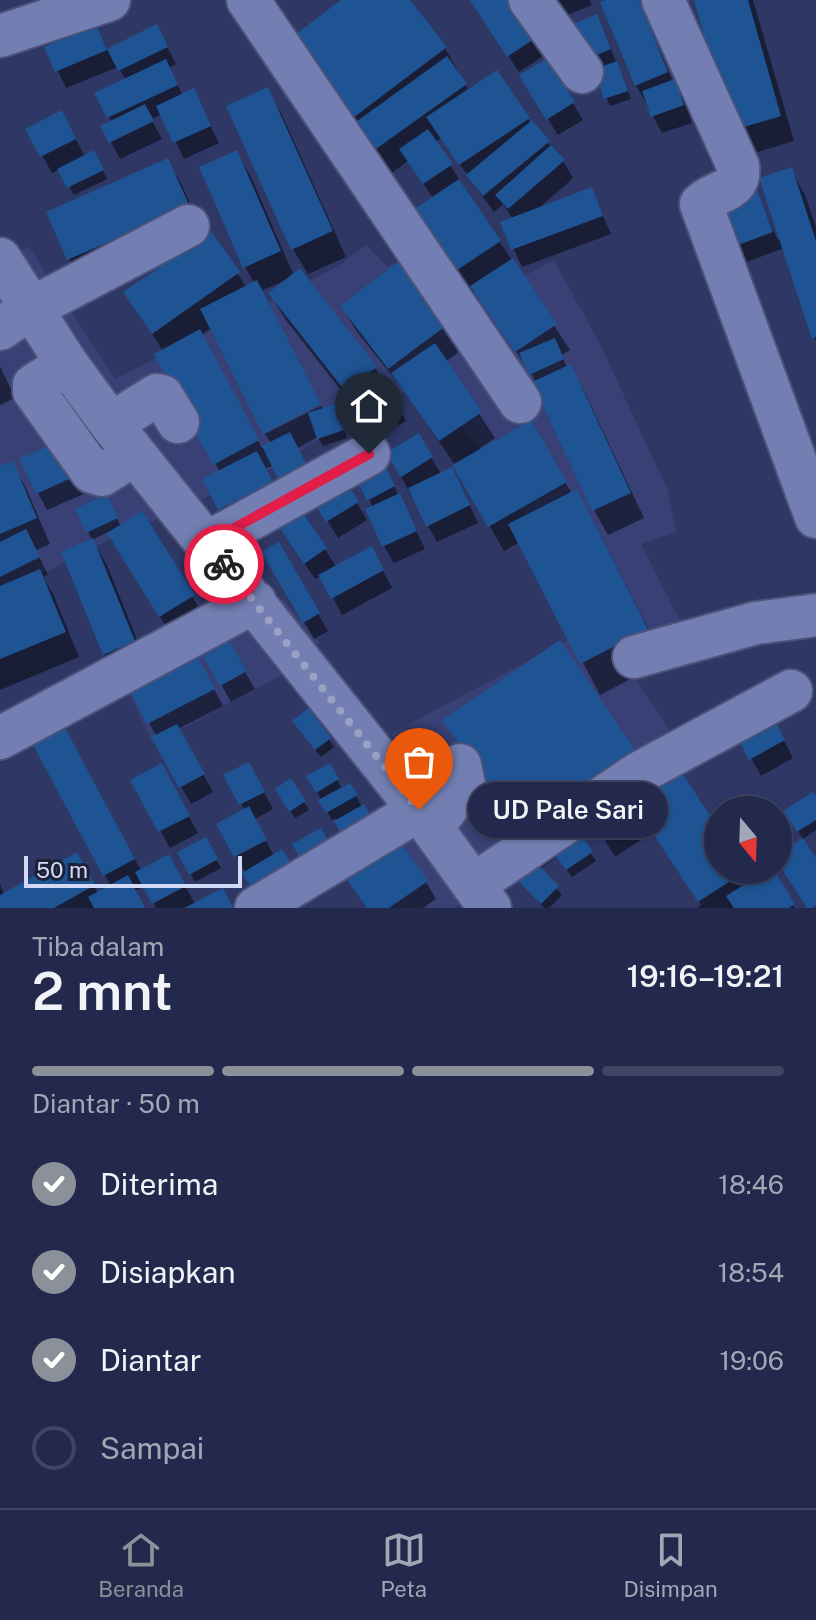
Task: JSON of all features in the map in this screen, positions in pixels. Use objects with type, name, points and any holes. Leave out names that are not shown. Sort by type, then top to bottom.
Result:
[{"type":"street","points":[[0,36],[109,0]]},
{"type":"street","points":[[248,0],[520,402]]},
{"type":"street","points":[[530,0],[582,72]]},
{"type":"street","points":[[663,0],[738,166],[737,181],[732,188],[701,204],[816,517]]},
{"type":"street","points":[[15,319],[188,226]]},
{"type":"street","points":[[0,259],[15,319],[67,364],[425,819],[482,897],[578,812],[639,773],[791,691]]},
{"type":"street","points":[[123,439],[157,395],[162,396],[178,422]]},
{"type":"street","points":[[207,543],[369,454]]},
{"type":"street","points":[[0,738],[255,602]]},
{"type":"street","points":[[634,657],[756,623],[816,615]]},
{"type":"street","points":[[256,908],[425,819],[464,785],[460,765]]},
{"type":"shaded area","points":[[366,245],[388,267],[425,246],[476,302],[554,260],[601,346],[668,491],[676,532],[641,544],[693,646],[625,664],[689,759],[504,872],[453,908],[366,908],[349,881],[447,804],[390,734],[597,625],[431,381],[378,403],[348,426],[309,444],[287,462],[98,545],[0,596],[0,259],[29,247],[115,379],[337,267]]},
{"type":"shaded area","points":[[283,599],[320,643],[287,672],[153,744],[127,689]]},
{"type":"building","points":[[341,0],[410,0],[447,47],[349,121],[288,40]]},
{"type":"building","points":[[470,0],[513,0],[537,37],[507,57]]},
{"type":"building","points":[[639,0],[668,72],[635,86],[600,2]]},
{"type":"building","points":[[694,0],[748,0],[781,116],[731,131]]},
{"type":"building","points":[[597,14],[611,49],[587,59],[573,24]]},
{"type":"building","points":[[157,24],[168,47],[118,71],[107,49]]},
{"type":"building","points":[[96,25],[107,50],[55,72],[44,47]]},
{"type":"building","points":[[447,56],[467,84],[373,151],[353,124]]},
{"type":"building","points":[[548,58],[575,102],[546,120],[519,75]]},
{"type":"building","points":[[166,59],[178,85],[107,118],[94,93]]},
{"type":"building","points":[[617,61],[628,91],[604,99],[594,69]]},
{"type":"building","points":[[497,70],[530,118],[459,165],[426,117]]},
{"type":"building","points":[[675,79],[684,105],[651,117],[642,91]]},
{"type":"building","points":[[268,87],[333,231],[291,250],[226,106]]},
{"type":"building","points":[[194,88],[211,126],[173,143],[156,106]]},
{"type":"building","points":[[145,104],[154,121],[109,143],[100,126]]},
{"type":"building","points":[[62,110],[76,139],[40,157],[25,129]]},
{"type":"building","points":[[532,120],[550,141],[483,196],[466,175]]},
{"type":"building","points":[[428,129],[453,164],[423,184],[399,149]]},
{"type":"building","points":[[551,145],[565,160],[508,209],[495,195]]},
{"type":"building","points":[[94,150],[104,170],[67,188],[57,169]]},
{"type":"building","points":[[237,150],[281,251],[243,268],[199,167]]},
{"type":"building","points":[[168,158],[190,207],[67,260],[46,212]]},
{"type":"building","points":[[792,167],[816,241],[816,337],[812,339],[759,178]]},
{"type":"building","points":[[459,179],[501,241],[451,274],[410,212]]},
{"type":"building","points":[[592,187],[603,216],[511,250],[500,222]]},
{"type":"building","points":[[757,190],[773,232],[730,248],[714,206]]},
{"type":"building","points":[[212,232],[240,272],[152,334],[123,292]]},
{"type":"building","points":[[513,258],[557,324],[515,352],[470,286]]},
{"type":"building","points":[[399,261],[447,325],[388,369],[340,306]]},
{"type":"building","points":[[300,268],[377,367],[345,391],[268,293]]},
{"type":"building","points":[[257,280],[321,404],[263,434],[200,309]]},
{"type":"building","points":[[200,329],[259,440],[213,465],[154,354]]},
{"type":"building","points":[[555,338],[564,359],[529,375],[519,353]]},
{"type":"building","points":[[435,343],[482,412],[439,441],[391,373]]},
{"type":"building","points":[[571,364],[631,493],[592,511],[532,382]]},
{"type":"building","points":[[383,376],[398,403],[358,425],[343,398]]},
{"type":"building","points":[[335,404],[344,430],[317,439],[308,413]]},
{"type":"building","points":[[531,420],[567,482],[488,527],[452,465]]},
{"type":"building","points":[[290,432],[307,465],[278,479],[262,446]]},
{"type":"building","points":[[419,433],[433,457],[401,477],[386,453]]},
{"type":"building","points":[[62,440],[78,475],[36,494],[19,459]]},
{"type":"building","points":[[257,451],[273,482],[218,510],[202,479]]},
{"type":"building","points":[[381,457],[395,486],[367,501],[352,471]]},
{"type":"building","points":[[13,461],[37,518],[0,534],[0,466]]},
{"type":"building","points":[[452,467],[470,505],[426,527],[408,488]]},
{"type":"building","points":[[343,476],[359,502],[326,522],[310,496]]},
{"type":"building","points":[[577,489],[648,629],[580,664],[508,524]]},
{"type":"building","points":[[400,493],[417,531],[382,547],[365,509]]},
{"type":"building","points":[[107,494],[118,518],[86,533],[75,509]]},
{"type":"building","points":[[298,506],[327,548],[304,564],[275,521]]},
{"type":"building","points":[[142,511],[195,595],[159,617],[107,533]]},
{"type":"building","points":[[26,529],[40,557],[0,577],[0,542]]},
{"type":"building","points":[[93,538],[135,641],[103,655],[61,552]]},
{"type":"building","points":[[279,542],[320,613],[303,623],[261,552]]},
{"type":"building","points":[[372,546],[384,570],[331,599],[318,575]]},
{"type":"building","points":[[40,569],[66,632],[0,659],[0,586]]},
{"type":"building","points":[[224,633],[247,671],[220,686],[198,648]]},
{"type":"building","points":[[560,640],[640,757],[522,837],[442,720]]},
{"type":"building","points":[[193,648],[215,689],[147,724],[126,683]]},
{"type":"building","points":[[308,708],[331,738],[315,750],[292,721]]},
{"type":"building","points":[[772,716],[785,740],[749,760],[736,735]]},
{"type":"building","points":[[177,724],[205,774],[179,788],[151,737]]},
{"type":"building","points":[[64,726],[135,859],[103,876],[32,743]]},
{"type":"building","points":[[249,762],[265,792],[239,805],[223,775]]},
{"type":"building","points":[[162,763],[190,816],[158,832],[130,780]]},
{"type":"building","points":[[330,763],[339,779],[316,793],[306,776]]},
{"type":"building","points":[[677,765],[704,806],[704,884],[726,884],[698,902],[629,797]]},
{"type":"building","points":[[291,778],[306,801],[289,812],[275,789]]},
{"type":"building","points":[[350,783],[358,795],[326,813],[318,800]]},
{"type":"building","points":[[813,792],[816,796],[816,820],[797,832],[792,824],[792,805]]},
{"type":"building","points":[[618,797],[634,821],[604,841],[588,816]]},
{"type":"building","points":[[364,804],[375,823],[345,840],[334,821]]},
{"type":"building","points":[[249,806],[267,840],[234,857],[216,824]]},
{"type":"building","points":[[321,828],[334,852],[306,868],[292,844]]},
{"type":"building","points":[[577,829],[593,852],[566,870],[550,848]]},
{"type":"building","points":[[206,837],[218,859],[189,875],[177,852]]},
{"type":"building","points":[[803,838],[816,858],[816,905],[812,908],[807,908],[792,884],[792,845]]},
{"type":"building","points":[[398,839],[428,881],[389,908],[367,908],[345,877]]},
{"type":"building","points":[[282,849],[299,876],[259,900],[242,873]]},
{"type":"building","points":[[77,852],[95,885],[54,908],[0,908],[0,895]]},
{"type":"building","points":[[169,854],[186,886],[152,904],[135,872]]},
{"type":"building","points":[[537,863],[559,886],[541,904],[518,881]]},
{"type":"building","points":[[128,875],[145,908],[94,908],[88,897]]},
{"type":"building","points":[[745,884],[783,884],[795,904],[789,908],[734,908],[726,896]]},
{"type":"building","points":[[223,888],[233,908],[184,908]]},
{"type":"way so far","points":[[224,564],[419,810]]},
{"type":"place","name":"UD Pale Sari","points":[[419,810]]},
{"type":"route","points":[[224,564],[207,543],[369,454]]}]
